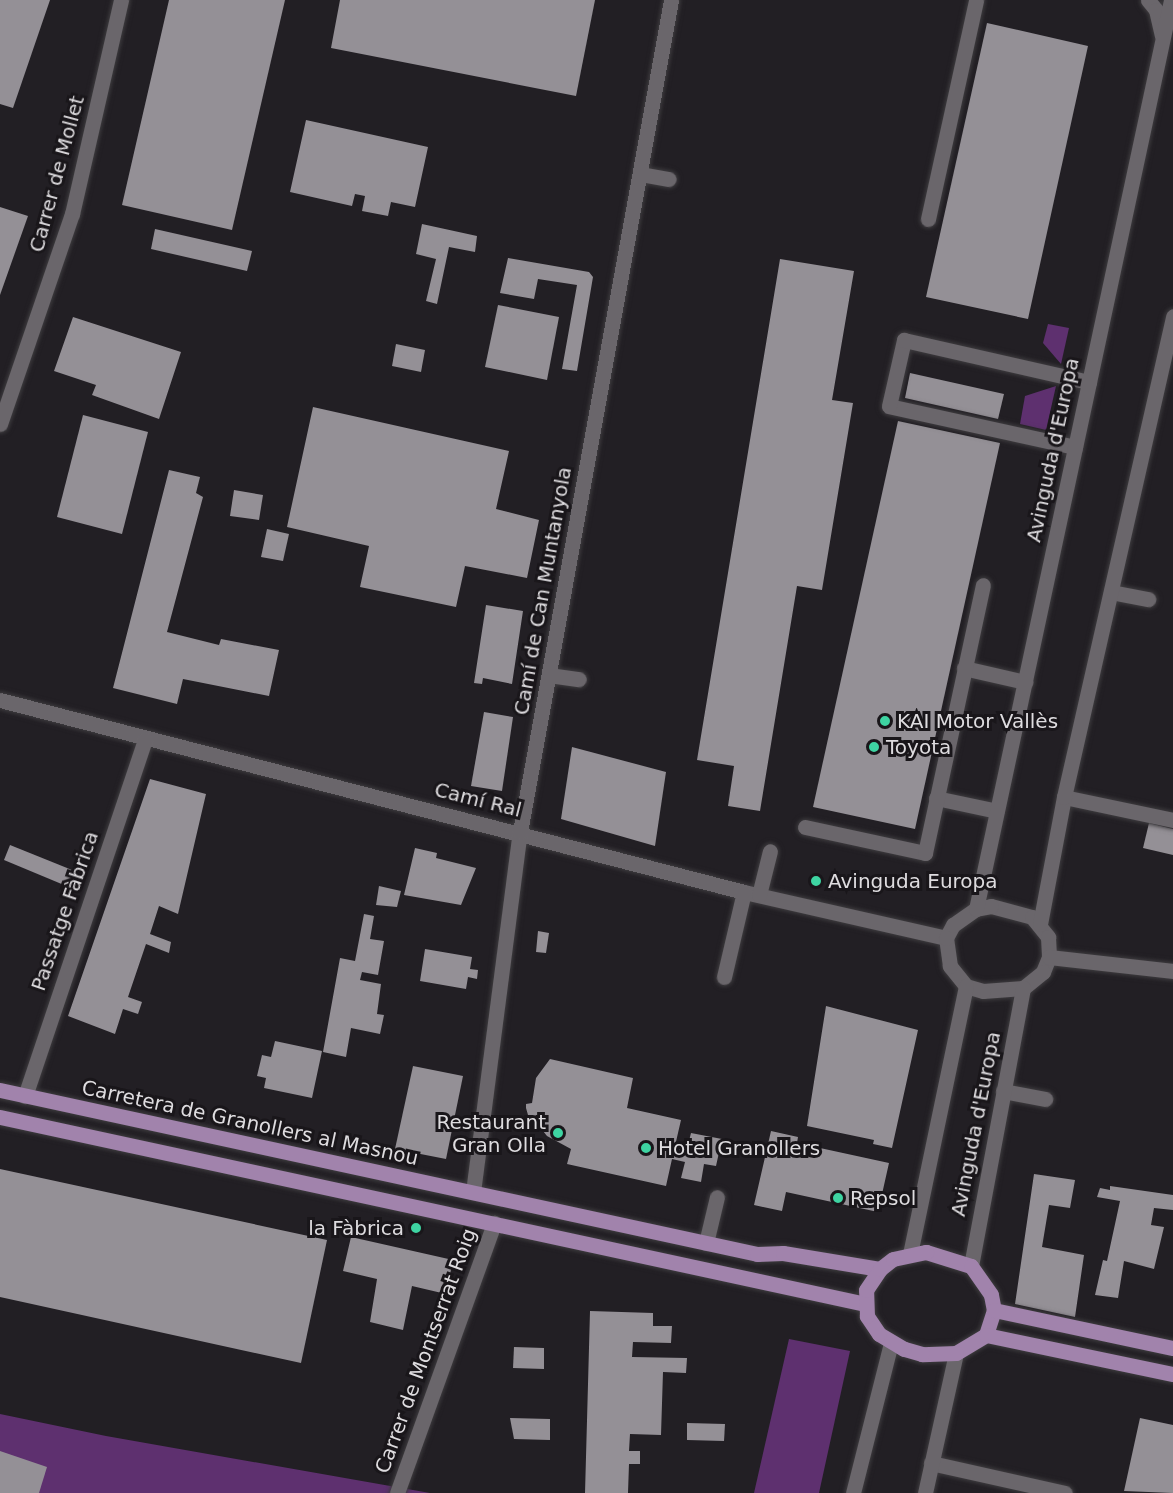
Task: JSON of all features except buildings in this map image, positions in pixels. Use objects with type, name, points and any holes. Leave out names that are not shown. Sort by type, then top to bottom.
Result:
[{"type":"main road","name":"Carretera de Granollers al Masnou","points":[[0,1090],[757,1254],[783,1253],[880,1269]]},
{"type":"main road","points":[[0,1117],[866,1304]]},
{"type":"main road","points":[[910,1254],[943,1254],[971,1266],[991,1296],[994,1310],[986,1335],[956,1353],[922,1354],[891,1343],[871,1323],[866,1304],[866,1290],[880,1269],[910,1254]]},
{"type":"main road","points":[[994,1310],[1173,1348]]},
{"type":"main road","points":[[986,1335],[1173,1374]]},
{"type":"street","name":"Carrer de Mollet","points":[[0,424],[72,214],[122,0]]},
{"type":"street","name":"Camí de Can Muntanyola","points":[[473,1192],[520,832],[671,0]]},
{"type":"street","points":[[928,219],[976,0]]},
{"type":"street","points":[[1148,0],[1156,10],[1163,39]]},
{"type":"street","name":"Avinguda d'Europa","points":[[976,909],[1171,0]]},
{"type":"street","points":[[640,174],[669,179]]},
{"type":"street","points":[[1040,924],[1064,797],[1173,316]]},
{"type":"street","points":[[1075,447],[889,406],[904,340],[1089,382]]},
{"type":"street","points":[[805,827],[925,853],[983,585]]},
{"type":"street","points":[[1110,592],[1148,599]]},
{"type":"street","points":[[964,668],[1025,682]]},
{"type":"street","points":[[549,675],[579,679]]},
{"type":"street","name":"Camí Ral","points":[[0,700],[145,740],[520,832],[744,892],[946,938]]},
{"type":"street","name":"Passatge Fàbrica","points":[[25,1096],[145,740]]},
{"type":"street","points":[[1064,797],[1173,820]]},
{"type":"street","points":[[936,798],[997,811]]},
{"type":"street","points":[[759,895],[770,851]]},
{"type":"street","points":[[724,977],[744,892]]},
{"type":"street","points":[[976,909],[1007,909],[1032,917],[1040,924],[1048,937],[1049,957],[1043,972],[1023,988],[983,991],[966,986],[950,966],[946,938],[953,925],[976,909]]},
{"type":"street","points":[[1049,957],[1173,971]]},
{"type":"street","name":"Avinguda d'Europa","points":[[910,1254],[966,986]]},
{"type":"street","name":"Avinguda d'Europa","points":[[971,1266],[1023,988]]},
{"type":"street","points":[[1003,1091],[1045,1100]]},
{"type":"street","points":[[706,1243],[717,1197]]},
{"type":"street","name":"Carrer de Montserrat Roig","points":[[397,1493],[494,1223]]},
{"type":"street","points":[[853,1493],[891,1343]]},
{"type":"street","points":[[925,1493],[956,1353]]},
{"type":"street","points":[[931,1463],[1065,1493]]},
{"type":"shaded area","points":[[1048,324],[1069,328],[1061,364],[1043,343]]},
{"type":"shaded area","points":[[1056,386],[1046,430],[1020,424],[1025,396]]},
{"type":"shaded area","points":[[789,1339],[850,1351],[819,1493],[754,1493]]},
{"type":"shaded area","points":[[0,1414],[106,1436],[430,1493],[0,1493]]},
{"type":"place","name":"KAI Motor Vallès","points":[[885,721]]},
{"type":"place","name":"Toyota","points":[[874,747]]},
{"type":"place","name":"Avinguda Europa","points":[[816,881]]},
{"type":"place","name":"Restaurant Gran Olla","points":[[558,1133]]},
{"type":"place","name":"Hotel Granollers","points":[[646,1148]]},
{"type":"place","name":"Repsol","points":[[838,1198]]},
{"type":"place","name":"la Fàbrica","points":[[416,1228]]}]
